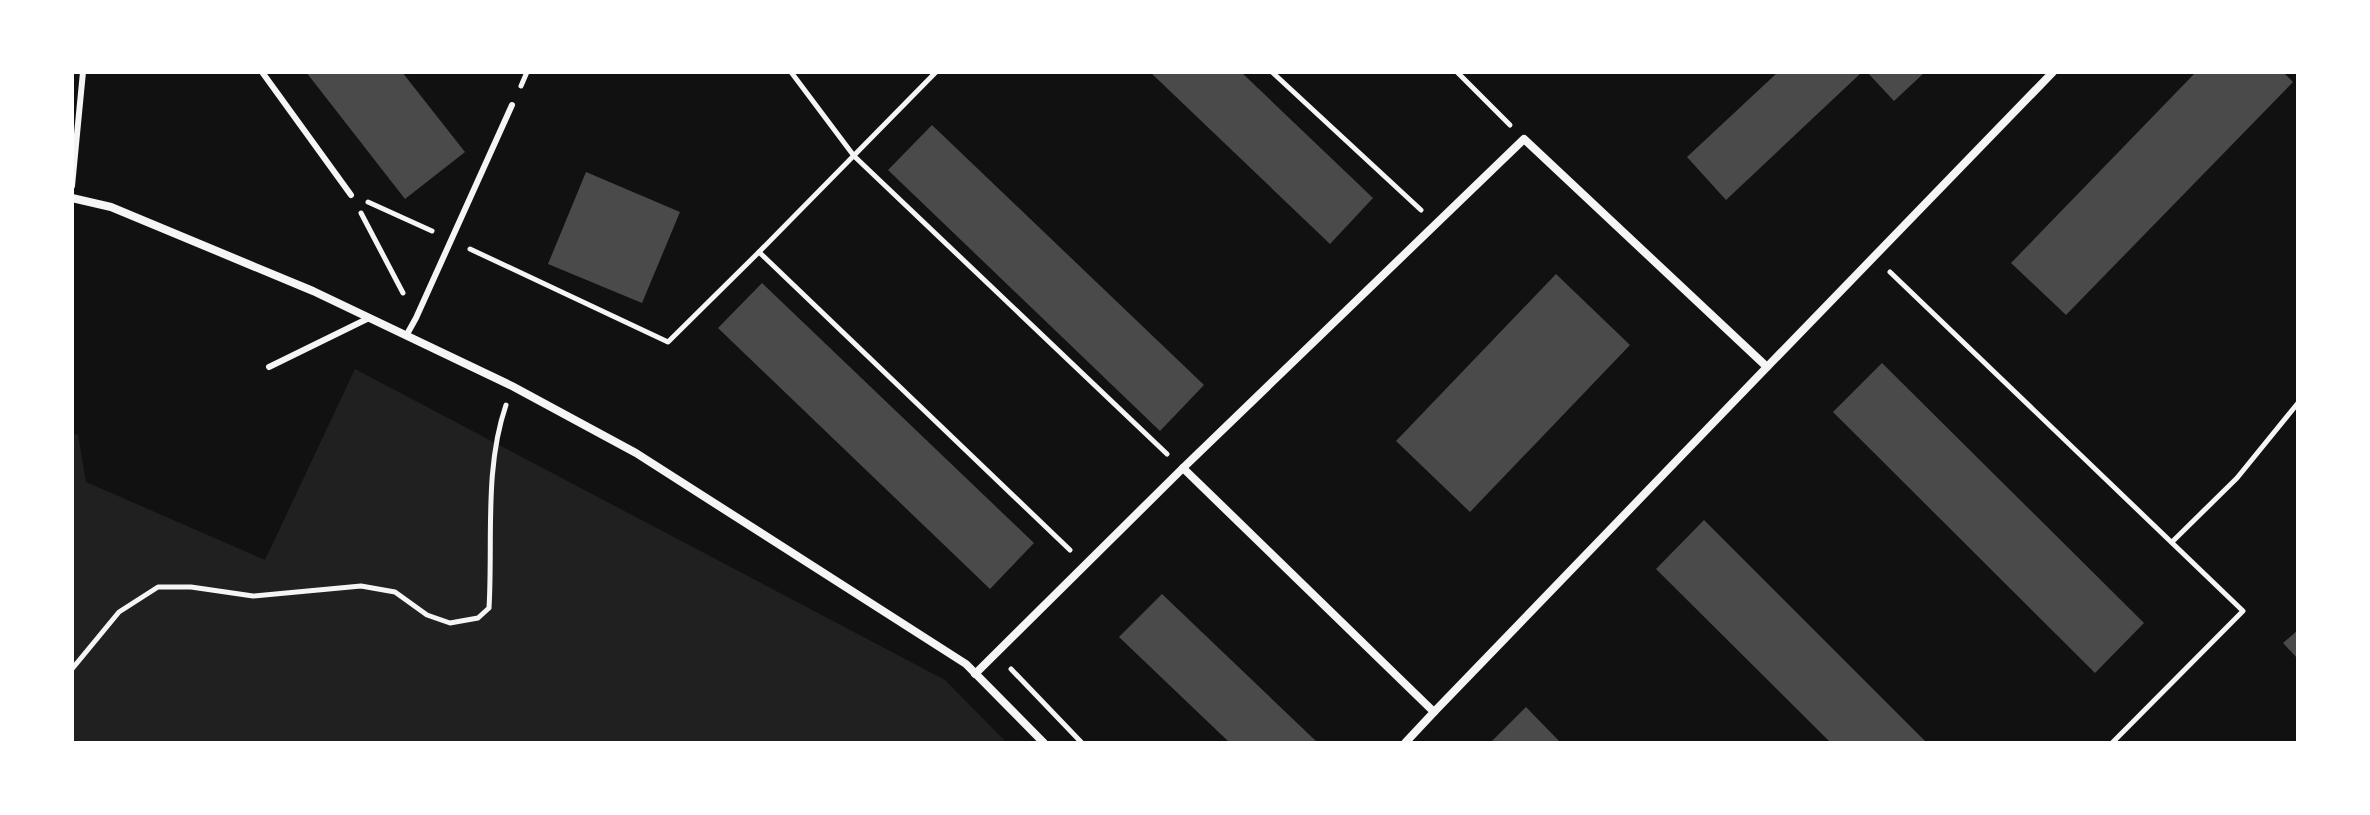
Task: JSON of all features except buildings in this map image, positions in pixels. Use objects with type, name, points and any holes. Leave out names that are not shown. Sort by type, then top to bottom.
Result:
[{"type":"street","points":[[1405,743],[2053,72]]},
{"type":"street","points":[[975,674],[1524,139],[1767,367]]},
{"type":"street","points":[[72,198],[111,207],[313,291],[512,386],[636,453],[966,664],[1044,743]]},
{"type":"street","points":[[1183,468],[1434,712]]},
{"type":"lane","points":[[72,186],[83,72]]},
{"type":"lane","points":[[262,72],[351,195]]},
{"type":"lane","points":[[406,336],[512,105]]},
{"type":"lane","points":[[269,367],[369,318]]},
{"type":"path","points":[[791,72],[854,156],[1183,468]]},
{"type":"path","points":[[351,195],[668,342],[936,72]]},
{"type":"path","points":[[1272,72],[1436,224]]},
{"type":"path","points":[[1457,72],[1524,139]]},
{"type":"path","points":[[351,195],[416,318]]},
{"type":"path","points":[[759,252],[1085,565]]},
{"type":"path","points":[[1875,258],[2243,611],[2112,743]]},
{"type":"path","points":[[72,669],[119,612],[158,587],[191,587],[253,596],[361,586],[395,592],[427,615],[450,623],[478,618],[489,608],[491,497],[497,431],[512,386]]},
{"type":"path","points":[[2172,542],[2237,478],[2298,403]]},
{"type":"shaded area","points":[[355,369],[945,680],[1007,743],[72,743],[72,433],[78,435],[86,482],[265,560]]}]
